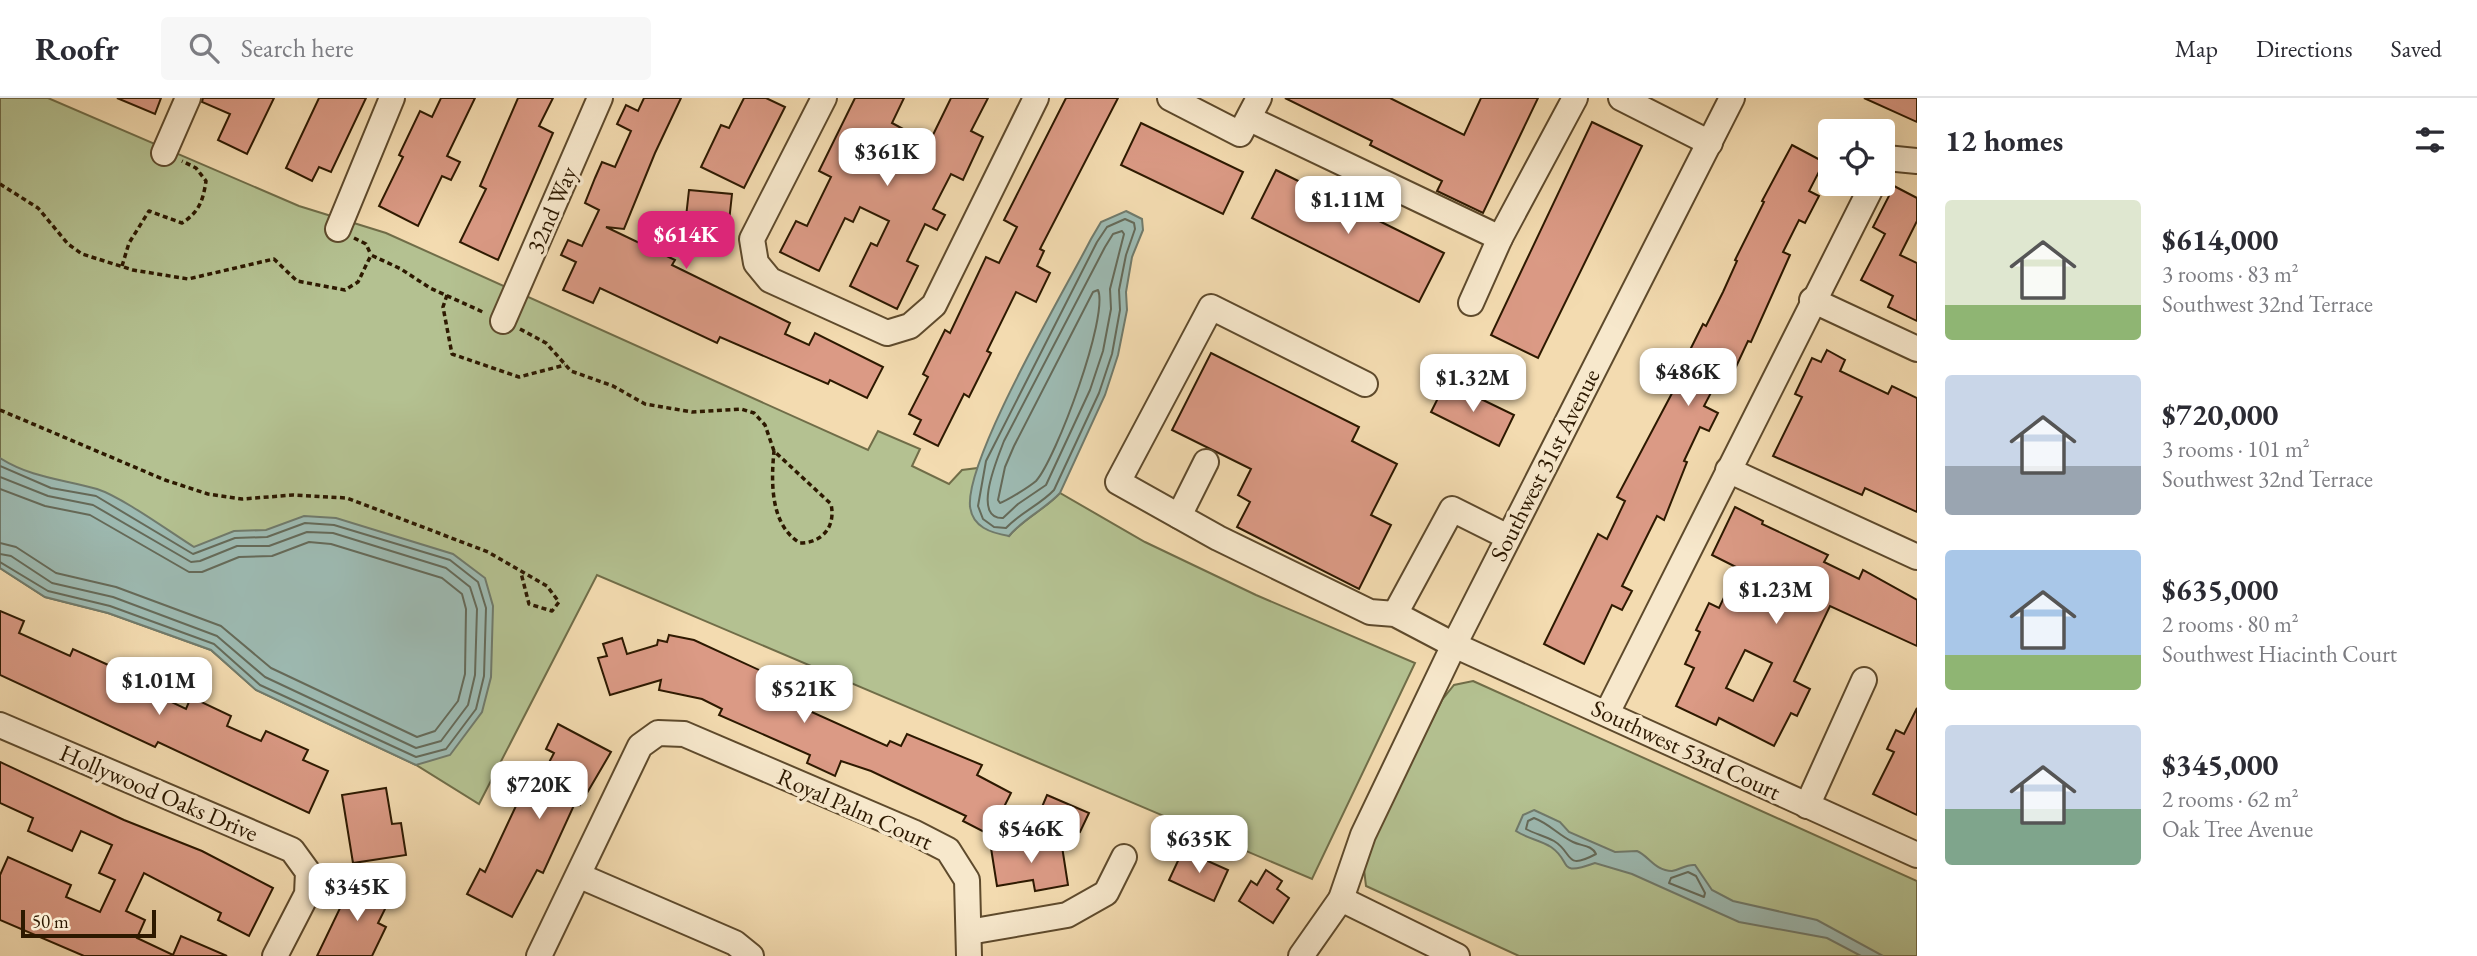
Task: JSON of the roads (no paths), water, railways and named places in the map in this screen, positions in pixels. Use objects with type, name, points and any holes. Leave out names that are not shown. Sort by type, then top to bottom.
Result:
[{"type":"street","points":[[164,153],[188,98]]},
{"type":"street","points":[[338,229],[392,98]]},
{"type":"street","name":"32nd Way","points":[[503,321],[600,98]]},
{"type":"street","points":[[824,98],[752,239],[756,263],[770,280],[887,333],[910,326],[934,305],[1036,98]]},
{"type":"street","points":[[1170,98],[1240,134],[1254,109],[1500,238]]},
{"type":"street","points":[[1471,303],[1500,238],[1575,98]]},
{"type":"street","points":[[1621,98],[1710,143]]},
{"type":"street","name":"Southwest 31st Avenue","points":[[1301,956],[1341,899],[1363,835],[1454,645],[1732,98]]},
{"type":"street","points":[[1895,161],[1917,161]]},
{"type":"street","points":[[1607,713],[1812,300],[1867,196]]},
{"type":"street","points":[[1812,300],[1917,349]]},
{"type":"street","name":"Southwest 53rd Court","points":[[1365,384],[1211,307],[1118,482],[1179,516],[1370,612],[1395,614],[1454,645],[1917,855]]},
{"type":"street","points":[[1179,516],[1206,462]]},
{"type":"street","points":[[1728,470],[1917,557]]},
{"type":"street","points":[[1395,614],[1452,509],[1507,537]]},
{"type":"street","points":[[1807,806],[1864,680]]},
{"type":"street","name":"Hollywood Oaks Drive","points":[[0,725],[292,850],[308,872],[307,894],[275,956]]},
{"type":"street","name":"Royal Palm Court","points":[[580,876],[640,746],[658,733],[684,734],[913,832],[948,850],[967,880],[969,944]]},
{"type":"street","points":[[969,944],[1067,915],[1106,893],[1124,857]]},
{"type":"street","points":[[539,956],[580,876],[735,943],[751,956]]},
{"type":"street","points":[[1341,899],[1457,956]]},
{"type":"water","points":[[1126,211],[1142,219],[1143,230],[1132,257],[1126,292],[1127,310],[1118,355],[1105,395],[1060,493],[1009,536],[989,531],[974,519],[970,506],[973,483],[1000,413],[1101,222]]},
{"type":"water","points":[[0,458],[36,474],[107,493],[194,547],[234,531],[266,530],[304,516],[336,518],[453,554],[485,578],[493,606],[491,677],[482,712],[450,755],[416,765],[256,690],[211,650],[108,613],[45,597],[0,568]]},
{"type":"water","points":[[1534,810],[1560,822],[1569,832],[1615,852],[1637,851],[1666,870],[1695,865],[1712,890],[1733,901],[1817,920],[1883,956],[1861,956],[1827,938],[1739,922],[1632,874],[1595,863],[1570,868],[1551,847],[1516,831],[1523,815]]}]
